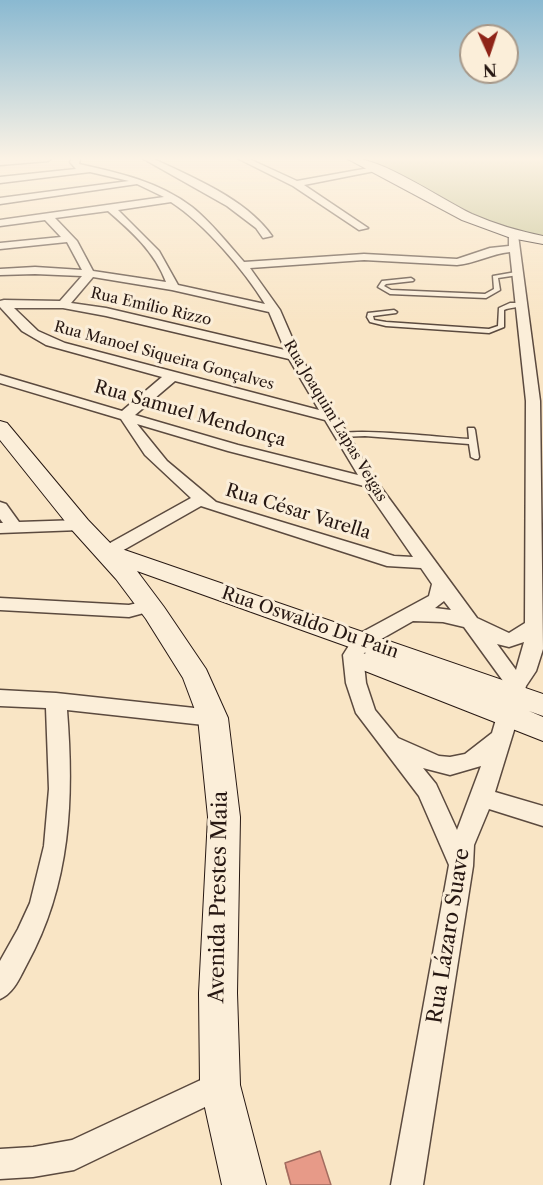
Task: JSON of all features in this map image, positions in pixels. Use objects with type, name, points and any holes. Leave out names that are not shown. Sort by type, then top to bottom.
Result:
[{"type":"main road","points":[[458,213],[513,242],[543,240]]},
{"type":"main road","name":"Avenida Prestes Maia","points":[[0,427],[80,525],[116,562],[149,606],[196,676],[213,718],[220,770],[224,830],[218,993],[220,1085],[244,1185]]},
{"type":"main road","name":"Rua Oswaldo Du Pain","points":[[116,562],[358,648],[511,707]]},
{"type":"main road","points":[[511,707],[543,705]]},
{"type":"main road","points":[[511,707],[543,729]]},
{"type":"street","points":[[0,222],[69,213]]},
{"type":"street","points":[[117,213],[142,234],[166,270],[173,287]]},
{"type":"street","name":"Rua Joaquim Lapas Veigas","points":[[193,213],[264,290],[294,356],[340,435],[370,483],[471,623],[511,707]]},
{"type":"street","points":[[242,213],[260,227],[267,236]]},
{"type":"street","points":[[341,213],[363,228]]},
{"type":"street","points":[[48,216],[69,238],[89,273]]},
{"type":"street","points":[[0,246],[69,238]]},
{"type":"street","points":[[241,265],[364,257],[457,262],[466,261],[513,242]]},
{"type":"street","name":"Rua Lázaro Suave","points":[[407,1185],[461,866],[462,845],[482,797],[511,707],[532,658],[538,501],[533,401],[513,242]]},
{"type":"street","points":[[0,272],[89,273],[173,287],[274,310]]},
{"type":"street","points":[[63,305],[85,282],[89,273]]},
{"type":"street","name":"Rua Emílio Rizzo","points":[[2,304],[63,305],[106,312],[294,356]]},
{"type":"street","name":"Rua Manoel Siqueira Gonçalves","points":[[2,304],[23,327],[38,338],[73,350],[330,417]]},
{"type":"street","points":[[126,415],[173,375]]},
{"type":"street","name":"Rua Samuel Mendonça","points":[[0,379],[233,448],[370,483]]},
{"type":"street","name":"Rua César Varella","points":[[126,415],[138,439],[201,499],[223,511],[393,562],[426,563]]},
{"type":"street","points":[[116,562],[201,499]]},
{"type":"street","points":[[0,507],[8,529],[80,525]]},
{"type":"street","points":[[441,583],[439,595],[435,600],[358,648],[356,683],[363,706],[428,791],[461,866]]},
{"type":"street","points":[[0,604],[129,611],[149,606]]},
{"type":"street","points":[[410,615],[433,613],[471,623],[506,641],[519,639],[533,626]]},
{"type":"street","points":[[0,698],[56,701],[213,718]]},
{"type":"street","points":[[0,987],[31,930],[52,872],[60,814],[61,760],[56,701]]},
{"type":"street","points":[[387,740],[429,763],[456,766],[470,762],[485,753],[511,707]]},
{"type":"street","points":[[482,797],[543,816]]},
{"type":"street","points":[[0,1164],[33,1162],[74,1155],[220,1085]]},
{"type":"lane","points":[[411,280],[391,280],[384,282],[381,287],[398,293],[486,296],[497,290],[495,277],[516,274]]},
{"type":"lane","points":[[394,312],[378,312],[370,314],[369,317],[372,321],[386,324],[489,331],[501,327],[501,309],[505,306],[521,305]]},
{"type":"lane","points":[[471,430],[475,457]]},
{"type":"lane","points":[[340,435],[365,434],[473,442]]},
{"type":"shaded area","points":[[469,213],[543,213],[543,237],[490,225]]},
{"type":"building","points":[[320,1151],[331,1185],[291,1185],[285,1163]]}]
